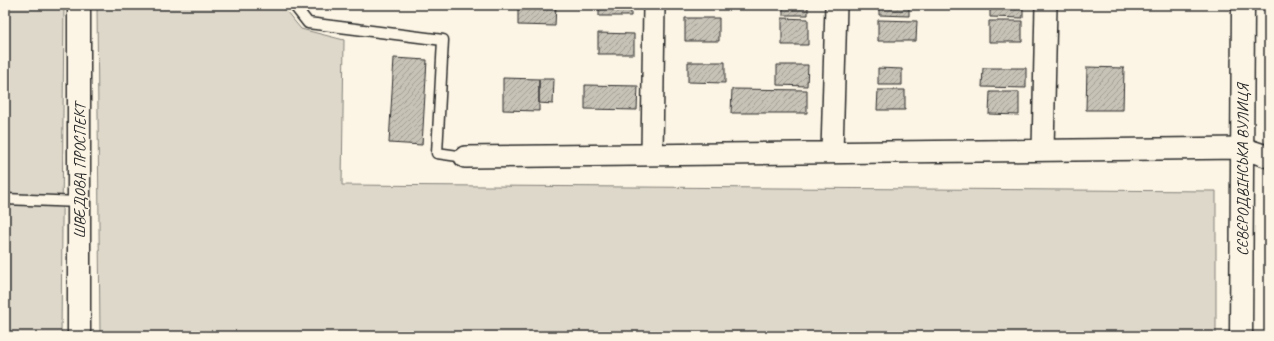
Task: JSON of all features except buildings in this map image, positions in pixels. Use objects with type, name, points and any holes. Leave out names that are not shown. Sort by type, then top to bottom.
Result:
[{"type":"street","name":"ШВЕДОВА ПРОСПЕКТ","points":[[79,5],[79,336]]},
{"type":"street","points":[[652,154],[654,5]]},
{"type":"street","points":[[832,152],[836,5]]},
{"type":"street","points":[[1043,150],[1046,5]]},
{"type":"street","name":"СЄВЄРОДВІНСЬКА ВУЛИЦЯ","points":[[1241,336],[1243,5]]},
{"type":"street","points":[[465,156],[1242,148],[1269,157]]},
{"type":"lane","points":[[294,5],[308,23],[444,40],[437,153],[465,156]]},
{"type":"lane","points":[[5,199],[79,202]]},
{"type":"shaded area","points":[[5,5],[64,5],[61,336],[5,336]]},
{"type":"shaded area","points":[[97,5],[281,5],[301,29],[344,40],[342,185],[1216,191],[1216,336],[100,336]]}]
